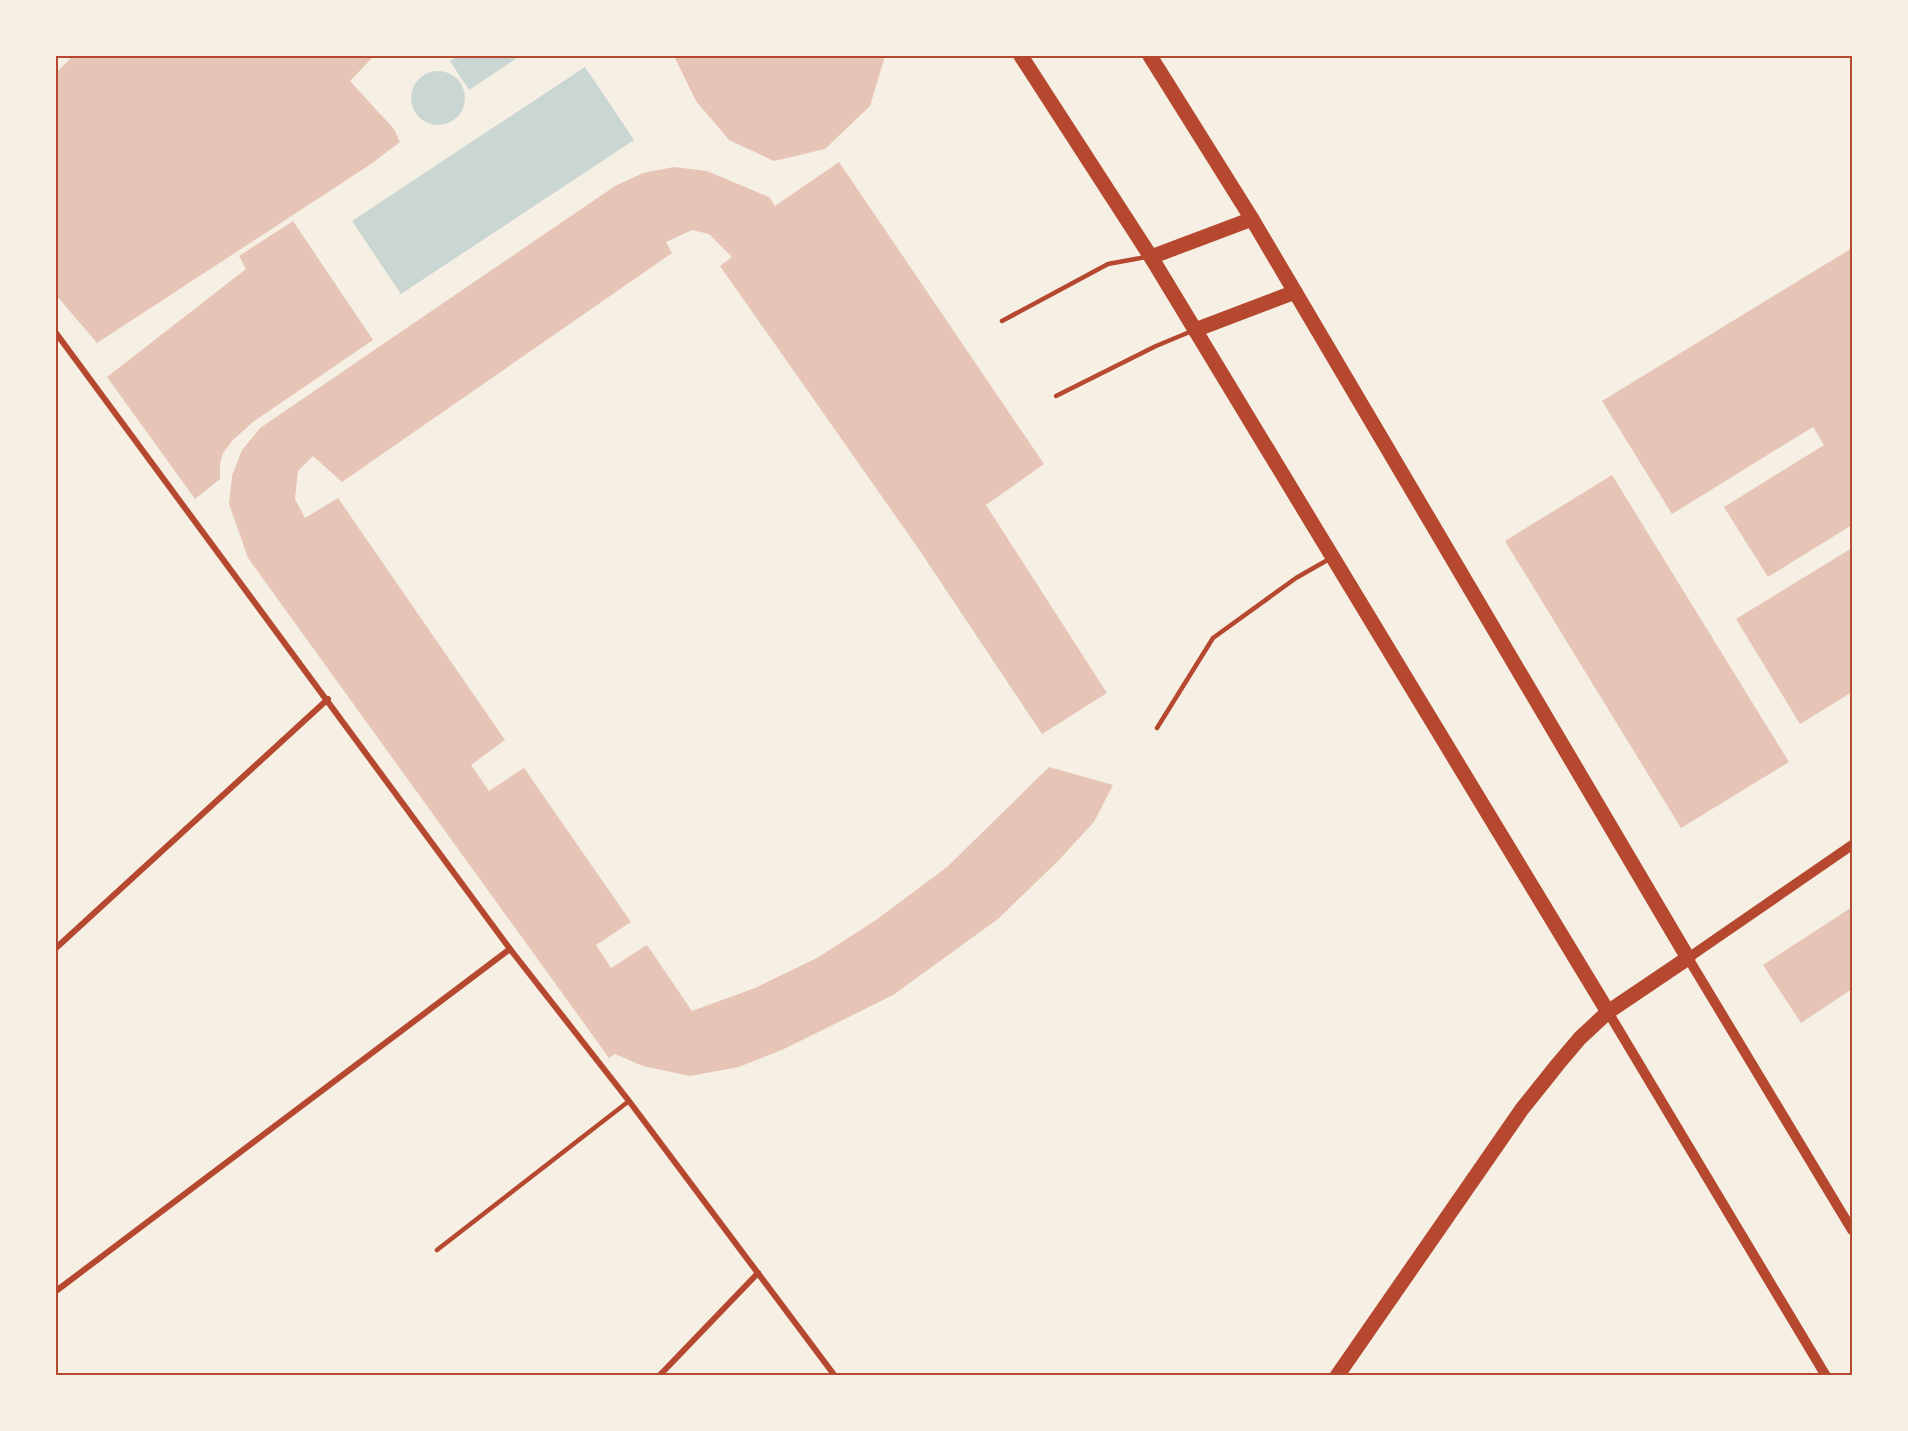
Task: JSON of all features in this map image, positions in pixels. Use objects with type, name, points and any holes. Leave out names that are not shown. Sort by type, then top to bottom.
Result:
[{"type":"main road","points":[[1021,56],[1151,256],[1608,1012]]},
{"type":"main road","points":[[1149,56],[1252,219],[1688,958],[1608,1012],[1580,1038],[1522,1109],[1337,1376]]},
{"type":"main road","points":[[1151,256],[1252,219]]},
{"type":"main road","points":[[1195,330],[1295,292]]},
{"type":"street","points":[[56,333],[328,699],[510,949],[629,1101],[835,1376]]},
{"type":"street","points":[[56,948],[328,699]]},
{"type":"street","points":[[1852,845],[1688,958],[1852,1230]]},
{"type":"street","points":[[56,1291],[510,949]]},
{"type":"street","points":[[1608,1012],[1826,1376]]},
{"type":"street","points":[[659,1376],[758,1273]]},
{"type":"lane","points":[[1002,321],[1108,264],[1151,256]]},
{"type":"lane","points":[[1056,396],[1156,346],[1195,330]]},
{"type":"lane","points":[[1156,728],[1213,638],[1296,578],[1333,557]]},
{"type":"lane","points":[[437,1250],[629,1101]]},
{"type":"shaded area","points":[[458,56],[520,56],[469,90],[450,61]]},
{"type":"shaded area","points":[[585,67],[634,140],[401,294],[352,221]]},
{"type":"shaded area","points":[[438,71],[448,73],[457,79],[463,88],[465,98],[463,108],[457,117],[448,123],[438,125],[428,123],[419,117],[413,108],[411,98],[413,88],[419,79],[428,73]]},
{"type":"building","points":[[73,56],[374,56],[350,81],[394,129],[400,142],[371,164],[97,343],[56,295],[56,73]]},
{"type":"building","points":[[674,56],[885,56],[870,106],[825,149],[774,161],[729,140],[696,101]]},
{"type":"building","points":[[839,162],[1044,464],[986,505],[1107,693],[1042,734],[918,548],[720,266],[732,257],[709,234],[692,230],[666,242],[672,253],[342,482],[313,456],[298,471],[295,499],[305,518],[338,498],[505,740],[471,765],[489,791],[524,768],[631,922],[596,945],[611,968],[647,945],[692,1011],[755,988],[817,958],[876,920],[947,867],[1049,767],[1113,785],[1094,822],[1058,861],[998,919],[893,995],[784,1049],[739,1067],[690,1076],[643,1066],[615,1054],[609,1058],[248,558],[229,504],[232,476],[242,450],[260,428],[615,186],[643,173],[674,167],[707,171],[769,197],[775,206]]},
{"type":"building","points":[[293,221],[373,340],[253,422],[233,440],[223,453],[220,479],[195,499],[107,377],[246,269],[239,256]]},
{"type":"building","points":[[1852,248],[1852,525],[1768,577],[1724,507],[1824,445],[1813,427],[1672,514],[1602,401]]},
{"type":"building","points":[[1612,475],[1789,762],[1681,828],[1505,541]]},
{"type":"building","points":[[1852,548],[1852,692],[1800,724],[1736,619]]},
{"type":"building","points":[[1852,907],[1852,989],[1801,1023],[1763,965]]}]
